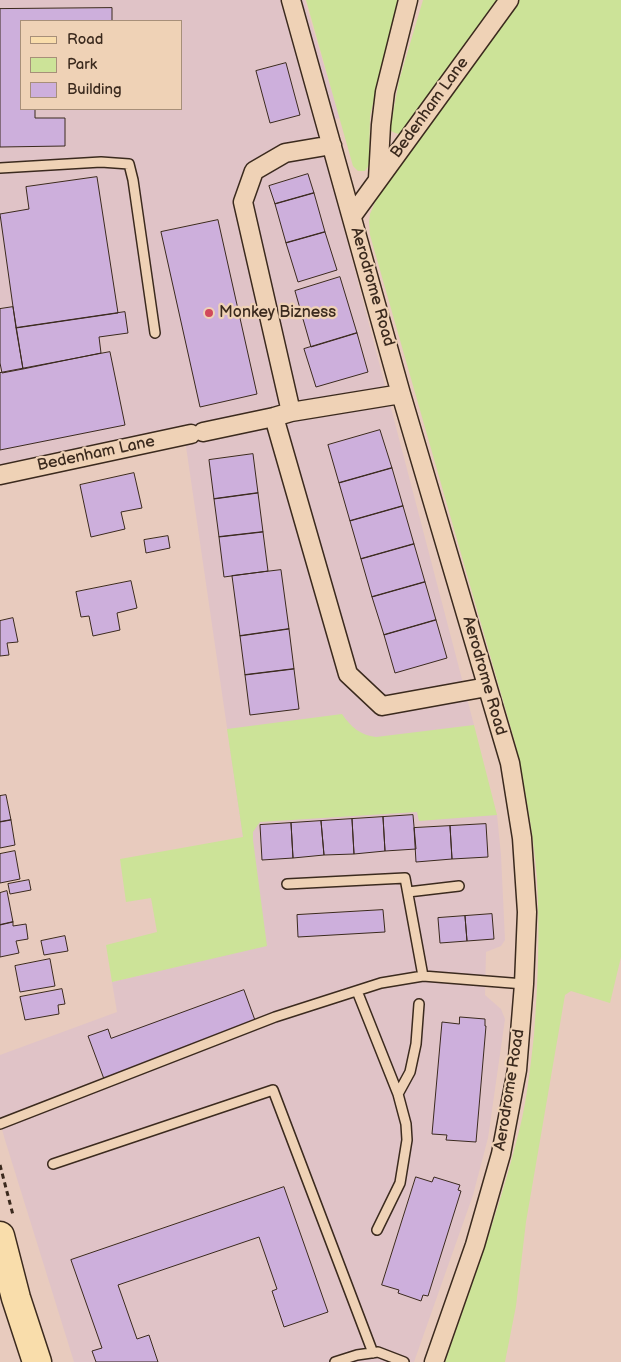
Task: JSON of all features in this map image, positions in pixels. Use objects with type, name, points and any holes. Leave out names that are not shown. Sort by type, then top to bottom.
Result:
[{"type":"main road","points":[[0,1236],[16,1298],[37,1362]]},
{"type":"street","name":"Aerodrome Road","points":[[291,0],[401,394],[510,763],[522,838],[527,912],[524,984],[517,1070],[501,1154],[475,1245],[434,1362]]},
{"type":"street","points":[[378,179],[381,125],[386,92],[408,0]]},
{"type":"street","name":"Bedenham Lane","points":[[352,216],[509,0]]},
{"type":"street","points":[[291,412],[243,202],[254,172],[285,153],[332,145]]},
{"type":"street","name":"Bedenham Lane","points":[[0,475],[291,412],[401,394]]},
{"type":"street","points":[[274,417],[348,674],[382,706],[487,687]]},
{"type":"lane","points":[[0,168],[101,162],[129,164],[133,180],[155,333]]},
{"type":"lane","points":[[287,884],[405,878],[423,976]]},
{"type":"lane","points":[[408,892],[459,886]]},
{"type":"lane","points":[[0,1124],[275,1017],[381,982],[423,976],[524,984]]},
{"type":"lane","points":[[357,990],[398,1094],[406,1124],[407,1140],[400,1183],[377,1230]]},
{"type":"lane","points":[[398,1094],[410,1072],[416,1044],[419,1004]]},
{"type":"lane","points":[[53,1164],[273,1090],[373,1353]]},
{"type":"lane","points":[[335,1362],[357,1355],[378,1352],[404,1362]]},
{"type":"shaded area","points":[[0,0],[304,0],[340,118],[315,124],[474,725],[465,745],[497,815],[501,855],[505,940],[501,946],[486,952],[485,995],[501,1009],[505,1019],[488,1138],[473,1195],[414,1362],[74,1362],[0,1122],[0,1055],[117,1012],[112,982],[259,947],[183,426],[0,465]]},
{"type":"green space","points":[[306,0],[398,0],[370,116],[369,165],[365,171],[358,171],[353,166]]},
{"type":"green space","points":[[423,0],[497,0],[410,126],[400,134],[391,131],[391,124],[399,81]]},
{"type":"green space","points":[[518,0],[621,0],[621,957],[610,1003],[571,991],[565,995],[526,1222],[516,1306],[505,1362],[445,1362],[492,1226],[509,1171],[522,1116],[534,1035],[538,938],[536,863],[516,746],[370,235],[369,222],[370,214],[379,193],[391,172]]},
{"type":"green space","points":[[342,714],[356,730],[376,737],[474,725],[497,815],[419,821],[417,812],[260,822],[253,832],[253,840],[267,946],[112,982],[106,945],[157,932],[151,898],[126,902],[120,859],[243,837],[227,729]]},
{"type":"building","points":[[112,8],[112,20],[20,20],[20,110],[35,110],[35,118],[65,118],[65,146],[0,147],[0,9]]},
{"type":"building","points":[[286,63],[300,115],[270,123],[256,71]]},
{"type":"building","points":[[308,174],[314,193],[275,204],[269,186]]},
{"type":"building","points":[[97,177],[118,313],[16,328],[0,214],[29,209],[26,187]]},
{"type":"building","points":[[314,193],[325,232],[286,243],[275,204]]},
{"type":"building","name":"Monkey Bizness","points":[[218,220],[257,394],[200,407],[161,232]]},
{"type":"building","points":[[325,232],[337,270],[298,282],[286,243]]},
{"type":"building","points":[[340,277],[357,333],[311,347],[295,291]]},
{"type":"building","points":[[13,307],[23,369],[2,373],[0,363],[0,309]]},
{"type":"building","points":[[125,312],[128,333],[99,337],[101,353],[23,369],[16,328]]},
{"type":"building","points":[[357,333],[368,372],[316,387],[304,349]]},
{"type":"building","points":[[110,352],[125,425],[0,450],[0,373]]},
{"type":"building","points":[[380,430],[392,468],[339,483],[328,445]]},
{"type":"building","points":[[253,454],[258,493],[214,499],[209,460]]},
{"type":"building","points":[[392,468],[403,506],[350,521],[339,483]]},
{"type":"building","points":[[134,473],[142,508],[121,512],[125,529],[91,537],[80,485]]},
{"type":"building","points":[[258,493],[263,532],[219,537],[214,499]]},
{"type":"building","points":[[403,506],[414,544],[361,559],[350,521]]},
{"type":"building","points":[[263,532],[268,571],[224,577],[219,537]]},
{"type":"building","points":[[168,536],[170,548],[146,553],[144,540]]},
{"type":"building","points":[[414,544],[425,582],[372,597],[361,559]]},
{"type":"building","points":[[281,570],[289,629],[240,636],[232,576]]},
{"type":"building","points":[[131,581],[137,608],[117,613],[120,630],[93,636],[89,616],[81,617],[76,592]]},
{"type":"building","points":[[425,582],[436,620],[384,635],[372,597]]},
{"type":"building","points":[[13,618],[18,642],[7,643],[9,655],[0,656],[0,621]]},
{"type":"building","points":[[436,620],[447,658],[395,673],[384,635]]},
{"type":"building","points":[[289,629],[294,669],[245,675],[240,636]]},
{"type":"building","points":[[294,669],[299,709],[250,715],[245,675]]},
{"type":"building","points":[[6,795],[11,820],[0,822],[0,796]]},
{"type":"building","points":[[413,815],[416,849],[385,851],[383,817]]},
{"type":"building","points":[[383,817],[385,851],[354,854],[352,819]]},
{"type":"building","points":[[352,819],[354,854],[324,855],[321,821]]},
{"type":"building","points":[[11,820],[15,845],[0,848],[0,822]]},
{"type":"building","points":[[321,821],[324,855],[293,858],[291,823]]},
{"type":"building","points":[[291,823],[293,858],[262,860],[260,825]]},
{"type":"building","points":[[486,824],[488,857],[452,859],[450,826]]},
{"type":"building","points":[[450,826],[452,859],[416,862],[414,828]]},
{"type":"building","points":[[15,851],[20,879],[0,883],[0,854]]},
{"type":"building","points":[[29,880],[31,890],[10,894],[8,884]]},
{"type":"building","points":[[7,891],[13,922],[0,925],[0,893]]},
{"type":"building","points":[[383,910],[385,932],[298,937],[297,915]]},
{"type":"building","points":[[492,914],[494,939],[467,941],[465,916]]},
{"type":"building","points":[[465,916],[467,941],[440,943],[438,918]]},
{"type":"building","points":[[13,922],[13,926],[26,924],[28,939],[16,941],[19,953],[0,957],[0,925]]},
{"type":"building","points":[[65,936],[68,951],[44,955],[41,941]]},
{"type":"building","points":[[50,959],[55,986],[20,992],[15,966]]},
{"type":"building","points":[[62,989],[65,1004],[58,1005],[59,1014],[25,1020],[20,997]]},
{"type":"building","points":[[244,990],[256,1023],[104,1079],[88,1036],[108,1029],[111,1038]]},
{"type":"building","points":[[460,1017],[485,1019],[486,1026],[476,1142],[446,1140],[447,1135],[432,1134],[442,1022],[459,1024]]},
{"type":"building","points":[[416,1177],[432,1182],[434,1177],[460,1185],[458,1190],[461,1191],[428,1296],[423,1295],[421,1301],[398,1293],[399,1290],[382,1285]]},
{"type":"building","points":[[284,1187],[328,1312],[284,1327],[272,1291],[277,1289],[259,1237],[118,1285],[137,1339],[149,1335],[158,1362],[96,1362],[92,1351],[102,1348],[71,1260]]},
{"type":"place","name":"Monkey Bizness","points":[[209,313]]}]
